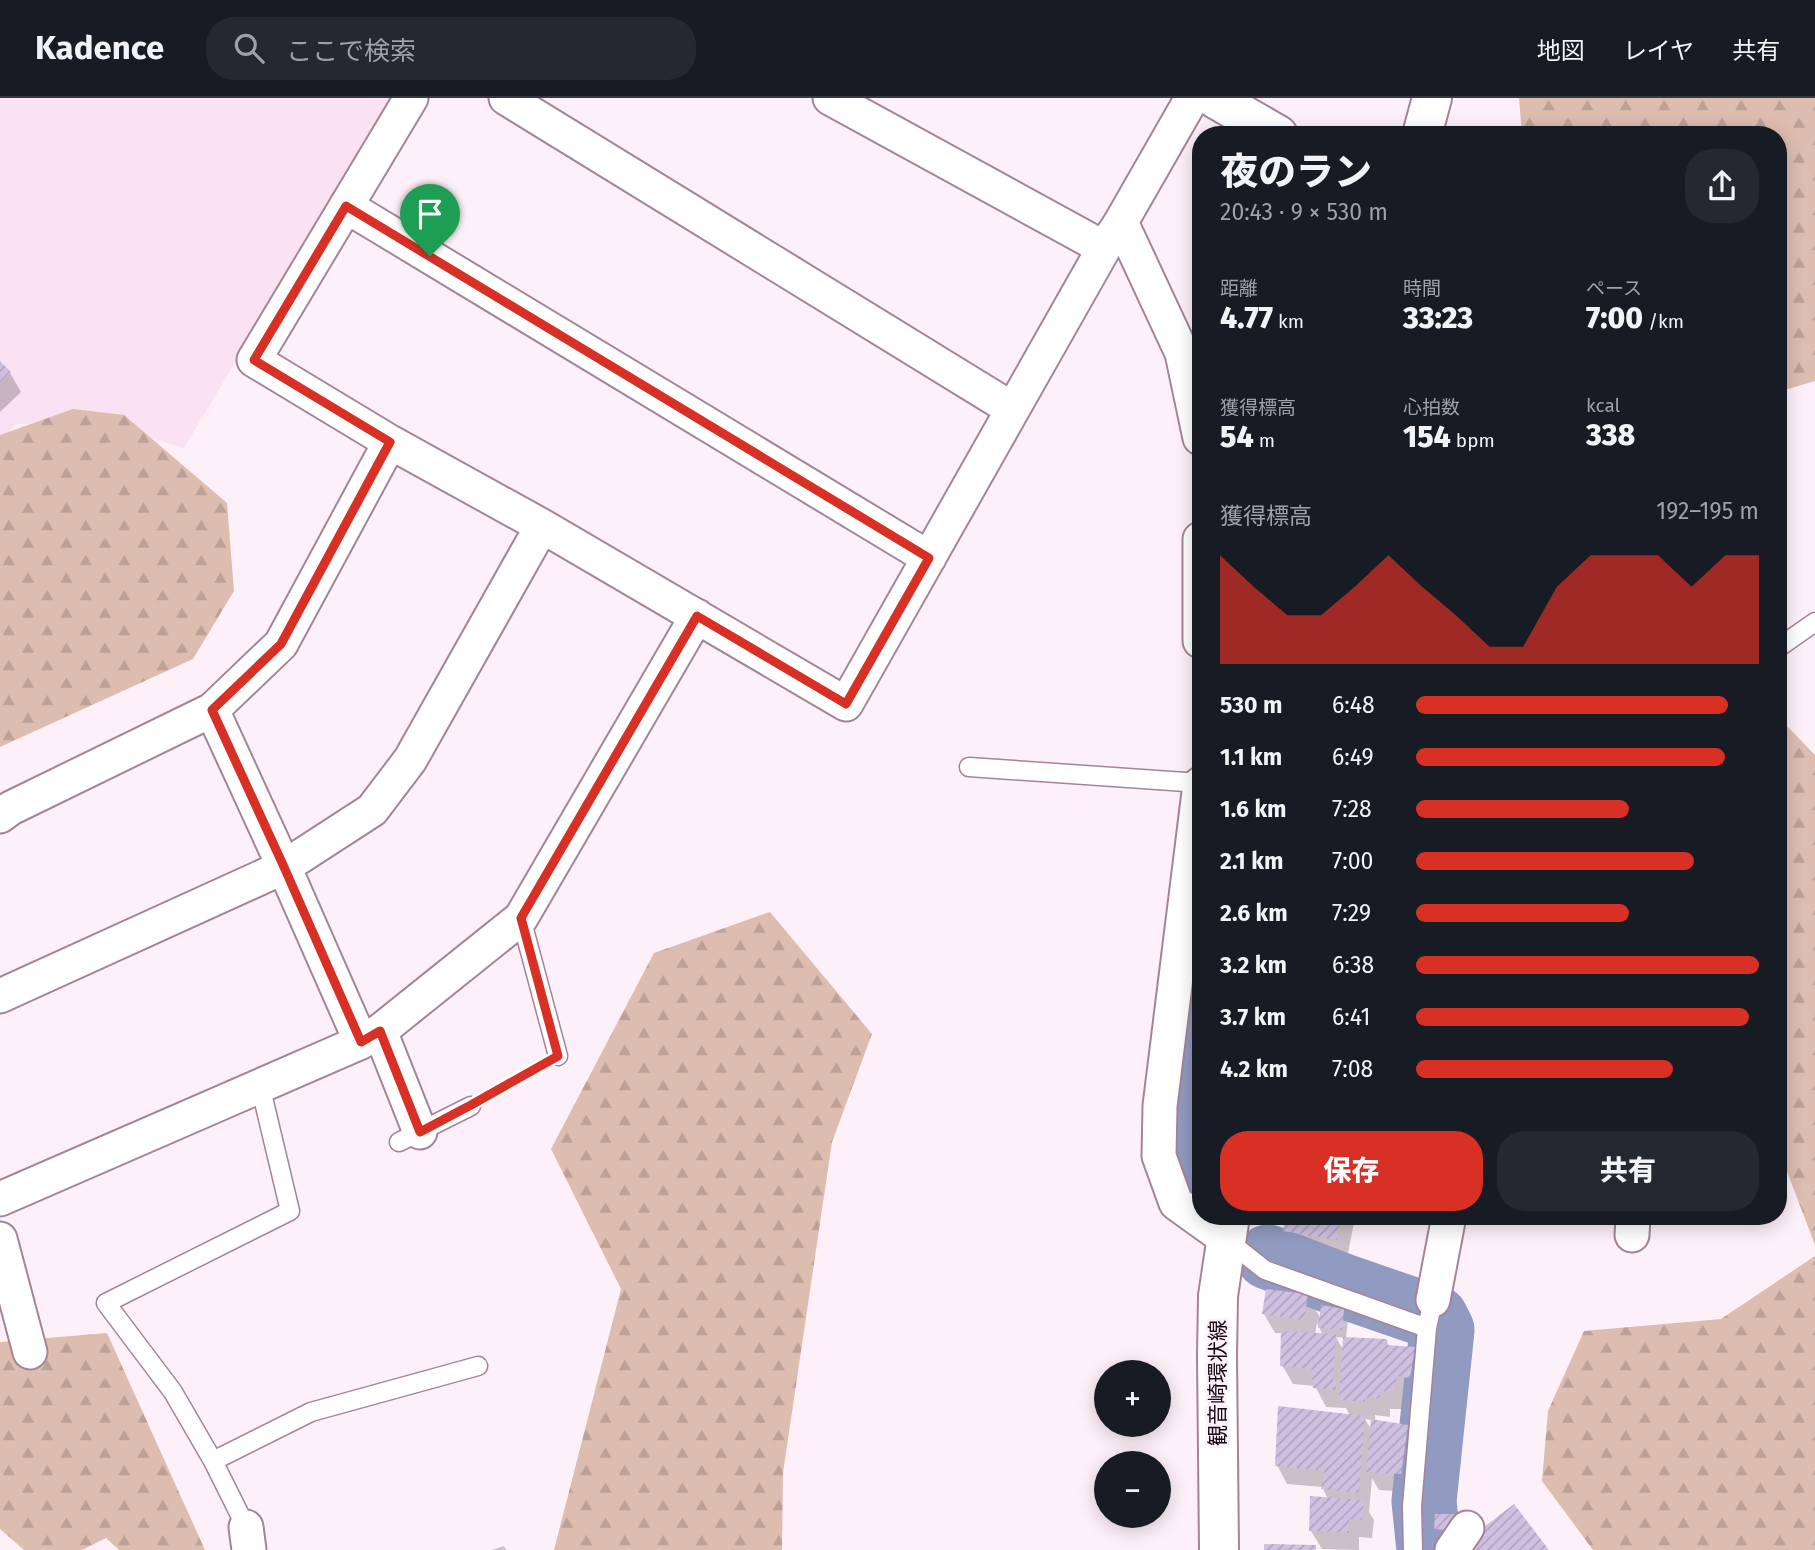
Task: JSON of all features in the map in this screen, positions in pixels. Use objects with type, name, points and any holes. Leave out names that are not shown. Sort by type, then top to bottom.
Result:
[{"type":"main road","points":[[1214,98],[1262,126]]},
{"type":"main road","points":[[1424,126],[1432,98]]},
{"type":"main road","name":"観音崎環状線","points":[[1219,1550],[1218,1296],[1228,1228]]},
{"type":"street","points":[[411,98],[254,360],[390,442],[542,526],[846,704],[1192,98]]},
{"type":"street","points":[[506,98],[1012,410]]},
{"type":"street","points":[[830,98],[1112,235],[1182,353],[1192,400]]},
{"type":"street","points":[[346,206],[929,558]]},
{"type":"street","points":[[0,816],[11,808],[212,710],[281,644],[390,442]]},
{"type":"street","points":[[0,996],[284,867],[372,810],[410,760],[542,526]]},
{"type":"street","points":[[0,1199],[371,1037],[521,918],[697,616]]},
{"type":"street","points":[[212,710],[284,867],[371,1037],[410,1137]]},
{"type":"street","points":[[1192,848],[1160,1106],[1159,1156],[1176,1203],[1192,1211]]},
{"type":"street","points":[[1430,1314],[1447,1225]]},
{"type":"street","points":[[0,1239],[30,1352]]},
{"type":"lane","points":[[1787,642],[1815,622]]},
{"type":"lane","points":[[969,767],[1192,782]]},
{"type":"lane","points":[[521,918],[558,1056]]},
{"type":"lane","points":[[247,1539],[213,1461],[173,1392],[106,1303],[290,1211],[260,1085]]},
{"type":"lane","points":[[410,1137],[471,1105]]},
{"type":"lane","points":[[1228,1228],[1265,1270],[1430,1314],[1412,1506],[1413,1550]]},
{"type":"lane","points":[[213,1461],[311,1412],[478,1366]]},
{"type":"path","points":[[471,1105],[558,1056]]},
{"type":"shaded area","points":[[0,98],[394,98],[184,448],[93,422],[16,424],[0,442]]},
{"type":"green space","points":[[1519,98],[1815,98],[1815,381],[1787,389],[1787,126],[1521,126]]},
{"type":"green space","points":[[73,409],[124,415],[227,503],[234,591],[193,659],[0,747],[0,435]]},
{"type":"green space","points":[[1787,726],[1815,755],[1815,1245],[1787,1172]]},
{"type":"green space","points":[[770,912],[872,1034],[832,1142],[783,1473],[782,1550],[554,1550],[621,1289],[551,1149],[654,953]]},
{"type":"green space","points":[[1815,1256],[1815,1550],[1593,1550],[1542,1481],[1548,1411],[1584,1331],[1721,1319]]},
{"type":"green space","points":[[107,1333],[205,1550],[119,1550],[106,1538],[82,1550],[24,1550],[0,1529],[0,1342]]},
{"type":"building","points":[[0,361],[11,372],[0,383]]},
{"type":"building","points":[[1284,1225],[1340,1225],[1337,1240],[1283,1231]]},
{"type":"building","points":[[1266,1289],[1308,1294],[1304,1320],[1262,1314]]},
{"type":"building","points":[[1321,1305],[1344,1309],[1342,1330],[1318,1328]]},
{"type":"building","points":[[1281,1331],[1336,1334],[1333,1380],[1336,1381],[1336,1390],[1313,1388],[1312,1369],[1280,1366]]},
{"type":"building","points":[[1343,1337],[1387,1339],[1388,1345],[1415,1347],[1410,1378],[1397,1376],[1394,1391],[1380,1391],[1380,1399],[1365,1397],[1365,1402],[1339,1400]]},
{"type":"building","points":[[1278,1406],[1365,1416],[1359,1493],[1321,1489],[1324,1471],[1275,1466]]},
{"type":"building","points":[[1371,1419],[1408,1425],[1401,1474],[1366,1472]]},
{"type":"building","points":[[1310,1496],[1364,1500],[1362,1520],[1349,1519],[1349,1533],[1309,1531]]},
{"type":"building","points":[[1514,1504],[1549,1550],[1475,1550],[1467,1540]]},
{"type":"building","points":[[1435,1514],[1461,1514],[1460,1531],[1434,1529]]},
{"type":"building","points":[[1264,1544],[1316,1545],[1316,1550],[1264,1550]]},
{"type":"waterway","points":[[1192,1037],[1186,1118],[1192,1175]]},
{"type":"waterway","points":[[1268,1257],[1436,1318],[1442,1330],[1424,1501],[1429,1550]]},
{"type":"route","points":[[346,206],[430,256],[929,558],[846,704],[697,616],[521,918],[558,1056],[420,1132],[380,1031],[361,1042],[212,710],[281,644],[390,442],[254,360],[346,206]]}]
